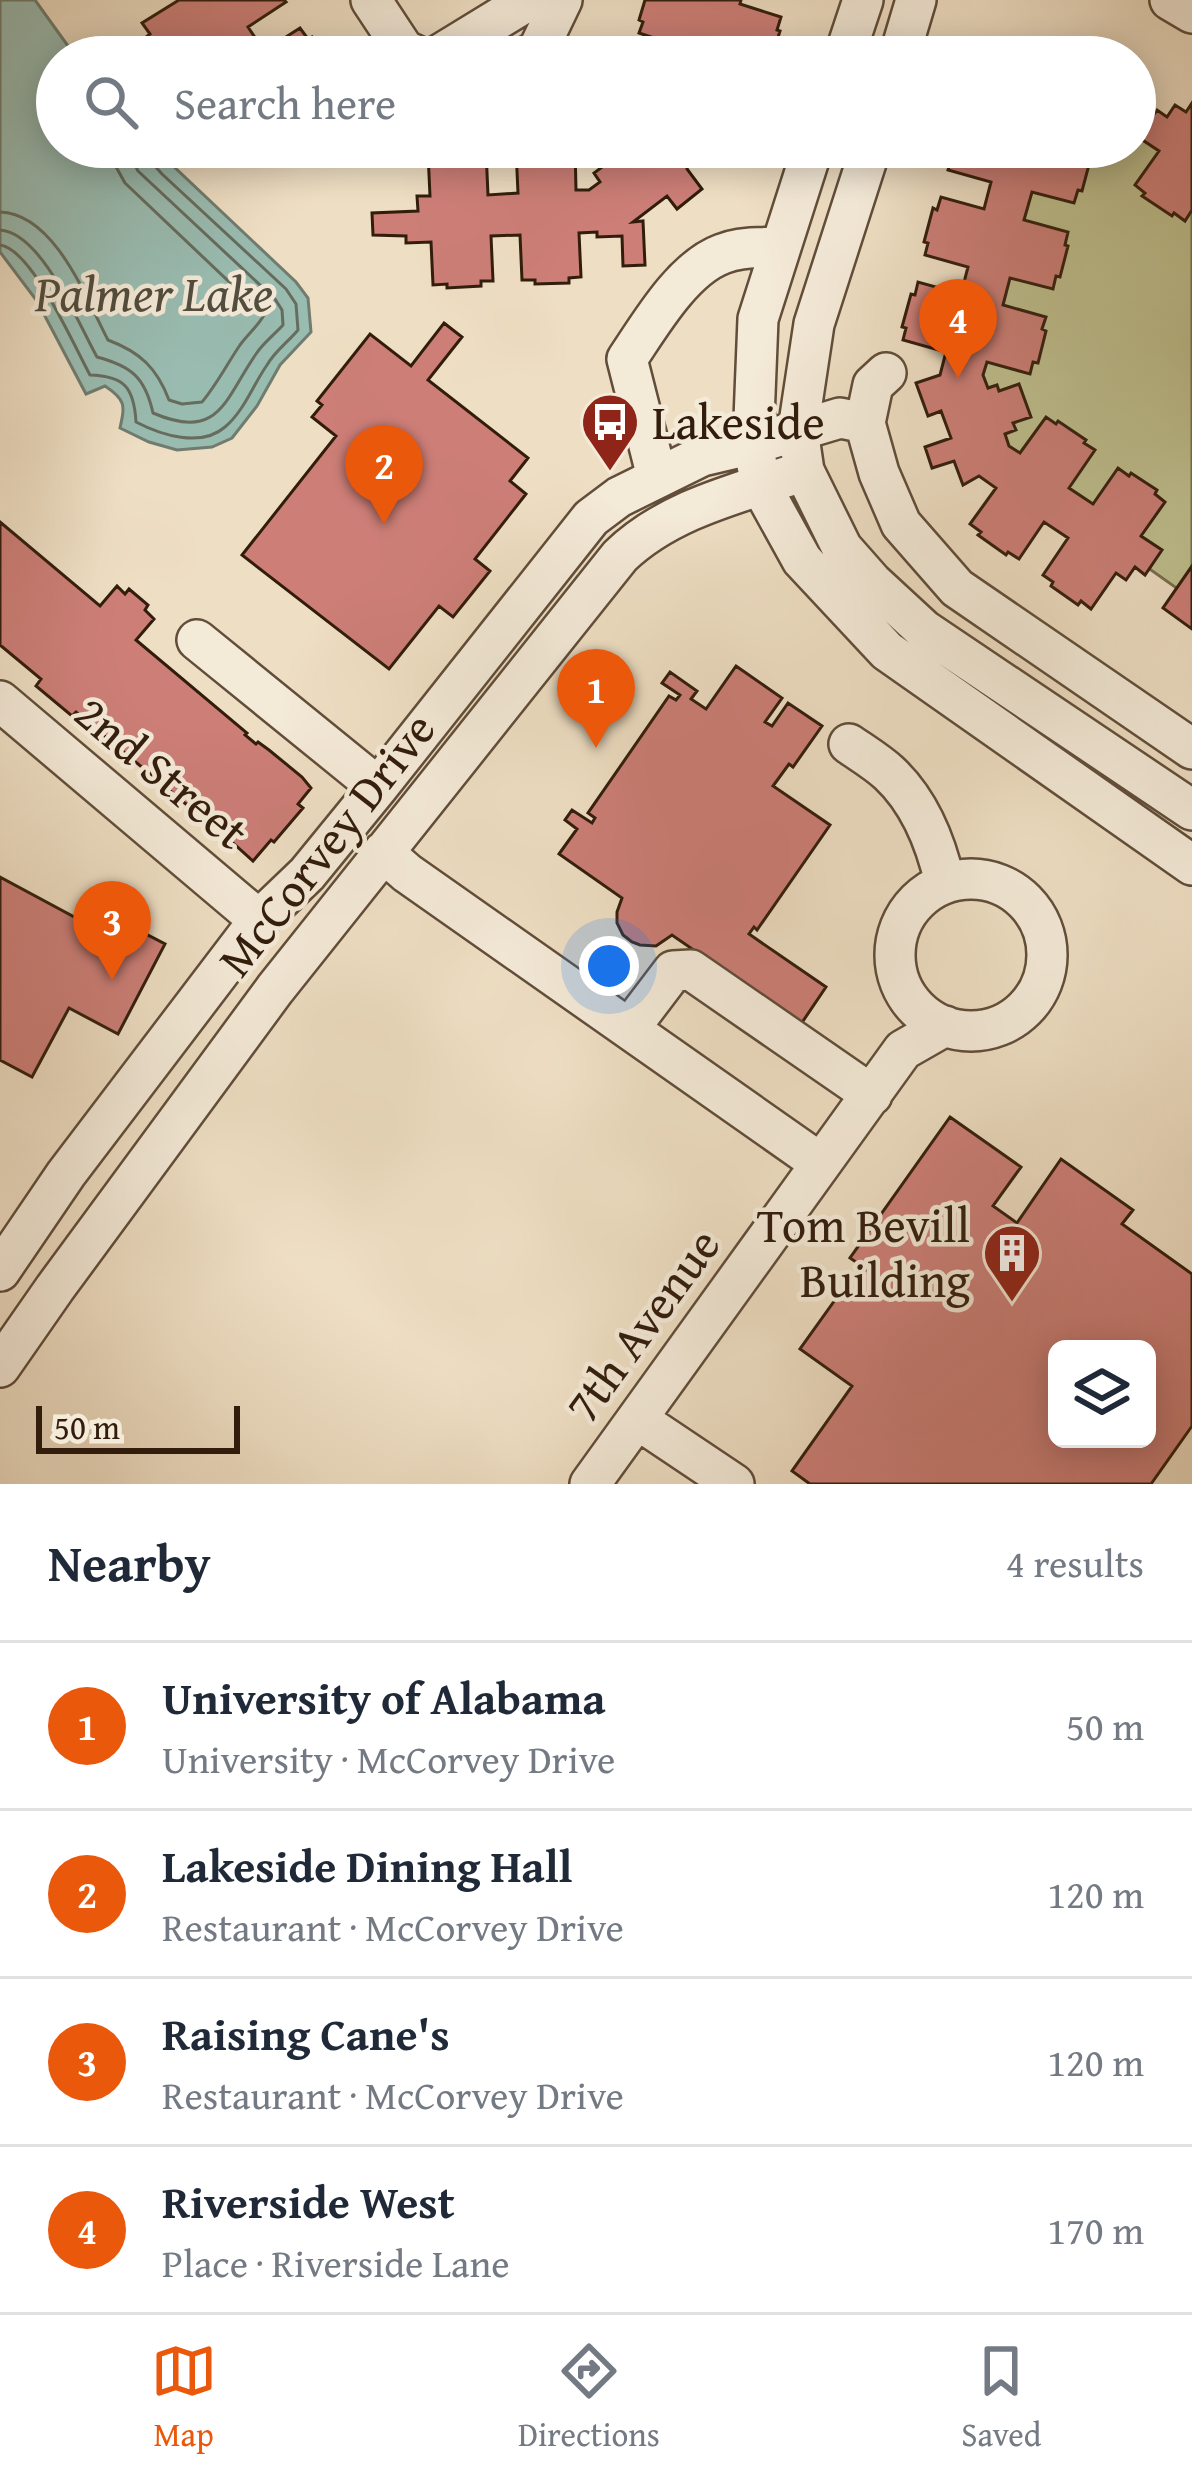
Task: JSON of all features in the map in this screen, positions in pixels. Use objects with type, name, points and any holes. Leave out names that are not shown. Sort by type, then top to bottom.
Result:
[{"type":"street","points":[[371,0],[395,36]]},
{"type":"street","points":[[470,36],[529,0]]},
{"type":"street","points":[[545,36],[562,0]]},
{"type":"street","points":[[851,36],[863,0]]},
{"type":"street","points":[[905,36],[916,0]]},
{"type":"street","points":[[1170,0],[1192,13]]},
{"type":"street","points":[[807,168],[758,320],[754,444],[761,486],[802,560],[886,651],[1192,865]]},
{"type":"street","points":[[864,168],[814,324],[798,430],[804,471],[842,548],[924,630],[1192,810]]},
{"type":"street","points":[[657,477],[627,359],[687,276],[722,254],[779,248]]},
{"type":"street","points":[[886,373],[873,385],[866,423],[879,473],[901,524],[957,588],[1192,748]]},
{"type":"street","name":"McCorvey Drive","points":[[0,1271],[79,1157],[259,920],[307,874],[591,518],[620,497],[702,456],[840,418],[866,423]]},
{"type":"street","name":"McCorvey Drive","points":[[0,1367],[275,989],[630,547],[680,514],[804,471]]},
{"type":"street","points":[[197,640],[390,773],[380,824],[383,852],[407,873],[820,1163]]},
{"type":"street","name":"2nd Street","points":[[0,701],[259,920]]},
{"type":"street","points":[[850,744],[890,773],[920,812],[938,852],[945,884]]},
{"type":"street","name":"7th Avenue","points":[[590,1484],[904,1050],[945,1026],[980,1031],[1006,1024],[1027,1008],[1042,986],[1048,961],[1045,935],[1034,911],[1015,892],[993,882],[969,879],[924,895],[907,913],[897,934],[895,959],[899,982],[910,1001],[904,1050]]},
{"type":"street","points":[[259,920],[275,989]]},
{"type":"street","points":[[629,1029],[673,971],[691,970],[872,1095]]},
{"type":"street","points":[[910,1001],[930,1020],[945,1026]]},
{"type":"street","points":[[0,1294],[33,1318]]},
{"type":"street","points":[[637,1419],[734,1484]]},
{"type":"green space","points":[[1156,128],[1192,153],[1192,599],[990,456],[961,370],[1023,168],[1156,168]]},
{"type":"water","name":"Palmer Lake","points":[[0,0],[35,0],[61,36],[36,36],[36,168],[175,168],[296,282],[308,298],[311,332],[280,365],[232,438],[212,447],[177,450],[120,428],[120,399],[105,386],[86,394],[37,301],[0,252]]},
{"type":"building","points":[[179,0],[286,2],[248,27],[254,36],[147,36],[142,23]]},
{"type":"building","points":[[645,0],[741,0],[740,4],[781,17],[778,36],[648,36],[639,33],[643,22],[639,20]]},
{"type":"building","points":[[1192,103],[1192,210],[1185,221],[1142,196],[1145,193],[1135,185],[1147,168],[1156,168],[1156,111],[1167,117],[1175,105],[1186,112]]},
{"type":"building","points":[[429,168],[487,168],[488,195],[518,193],[517,168],[575,168],[576,190],[589,190],[600,182],[594,173],[601,168],[687,168],[702,189],[677,209],[667,196],[633,222],[643,221],[645,265],[623,266],[622,236],[579,233],[581,277],[569,278],[569,283],[535,284],[535,280],[522,280],[520,235],[491,236],[493,281],[447,288],[447,284],[433,285],[431,242],[406,243],[406,236],[373,235],[372,213],[418,211],[417,196],[430,196]]},
{"type":"building","points":[[1088,168],[1074,203],[1032,192],[1024,220],[1068,232],[1060,277],[1056,276],[1053,289],[1010,278],[1003,305],[1046,317],[1038,363],[1033,362],[1030,374],[987,362],[983,375],[988,388],[997,385],[999,391],[1019,384],[1031,417],[1013,423],[1016,430],[1005,434],[1009,446],[1020,453],[1046,417],[1095,450],[1069,488],[1093,504],[1118,468],[1157,490],[1155,494],[1165,502],[1141,536],[1162,550],[1145,575],[1135,567],[1126,580],[1116,573],[1091,609],[1051,586],[1053,582],[1043,575],[1068,538],[1044,522],[1019,559],[1006,555],[970,524],[996,488],[979,476],[963,485],[954,461],[932,468],[925,447],[951,438],[941,411],[928,416],[916,383],[940,375],[946,352],[903,340],[906,328],[902,327],[918,282],[961,294],[968,267],[925,255],[933,208],[937,210],[941,197],[984,209],[991,182],[948,170]]},
{"type":"building","points":[[444,323],[462,337],[428,380],[528,458],[510,481],[526,494],[475,559],[490,571],[453,617],[439,606],[389,669],[242,555],[336,436],[312,417],[322,405],[317,401],[370,334],[411,366]]},
{"type":"building","points":[[0,522],[100,606],[117,586],[125,594],[129,589],[148,605],[145,610],[154,619],[136,640],[311,788],[298,804],[303,808],[253,861],[189,803],[76,712],[72,716],[36,686],[41,679],[0,645]]},
{"type":"building","points":[[1192,566],[1192,629],[1163,608]]},
{"type":"building","points":[[736,666],[782,698],[765,722],[772,726],[788,703],[822,726],[773,786],[830,825],[757,930],[754,927],[749,934],[826,987],[801,1024],[672,935],[656,946],[632,942],[617,923],[622,898],[559,854],[577,829],[565,820],[572,810],[592,823],[595,818],[588,813],[669,696],[676,700],[680,695],[662,683],[670,672],[697,691],[691,699],[706,709]]},
{"type":"building","points":[[0,877],[106,934],[115,918],[165,944],[118,1034],[69,1008],[32,1077],[0,1060]]},
{"type":"building","name":"Tom Bevill Building","points":[[950,1117],[1021,1167],[993,1206],[1017,1223],[1061,1159],[1133,1210],[1122,1224],[1192,1274],[1192,1426],[1151,1484],[810,1484],[792,1471],[852,1386],[800,1349],[840,1293],[846,1297],[866,1269],[850,1258]]},
{"type":"place","name":"Riverside West","points":[[958,378]]},
{"type":"place","name":"Lakeside","points":[[610,473]]},
{"type":"place","name":"Lakeside Dining Hall","points":[[384,524]]},
{"type":"place","name":"University of Alabama","points":[[596,748]]},
{"type":"place","name":"Raising Cane's","points":[[112,980]]},
{"type":"place","name":"Tom Bevill Building","points":[[1012,1304]]}]
